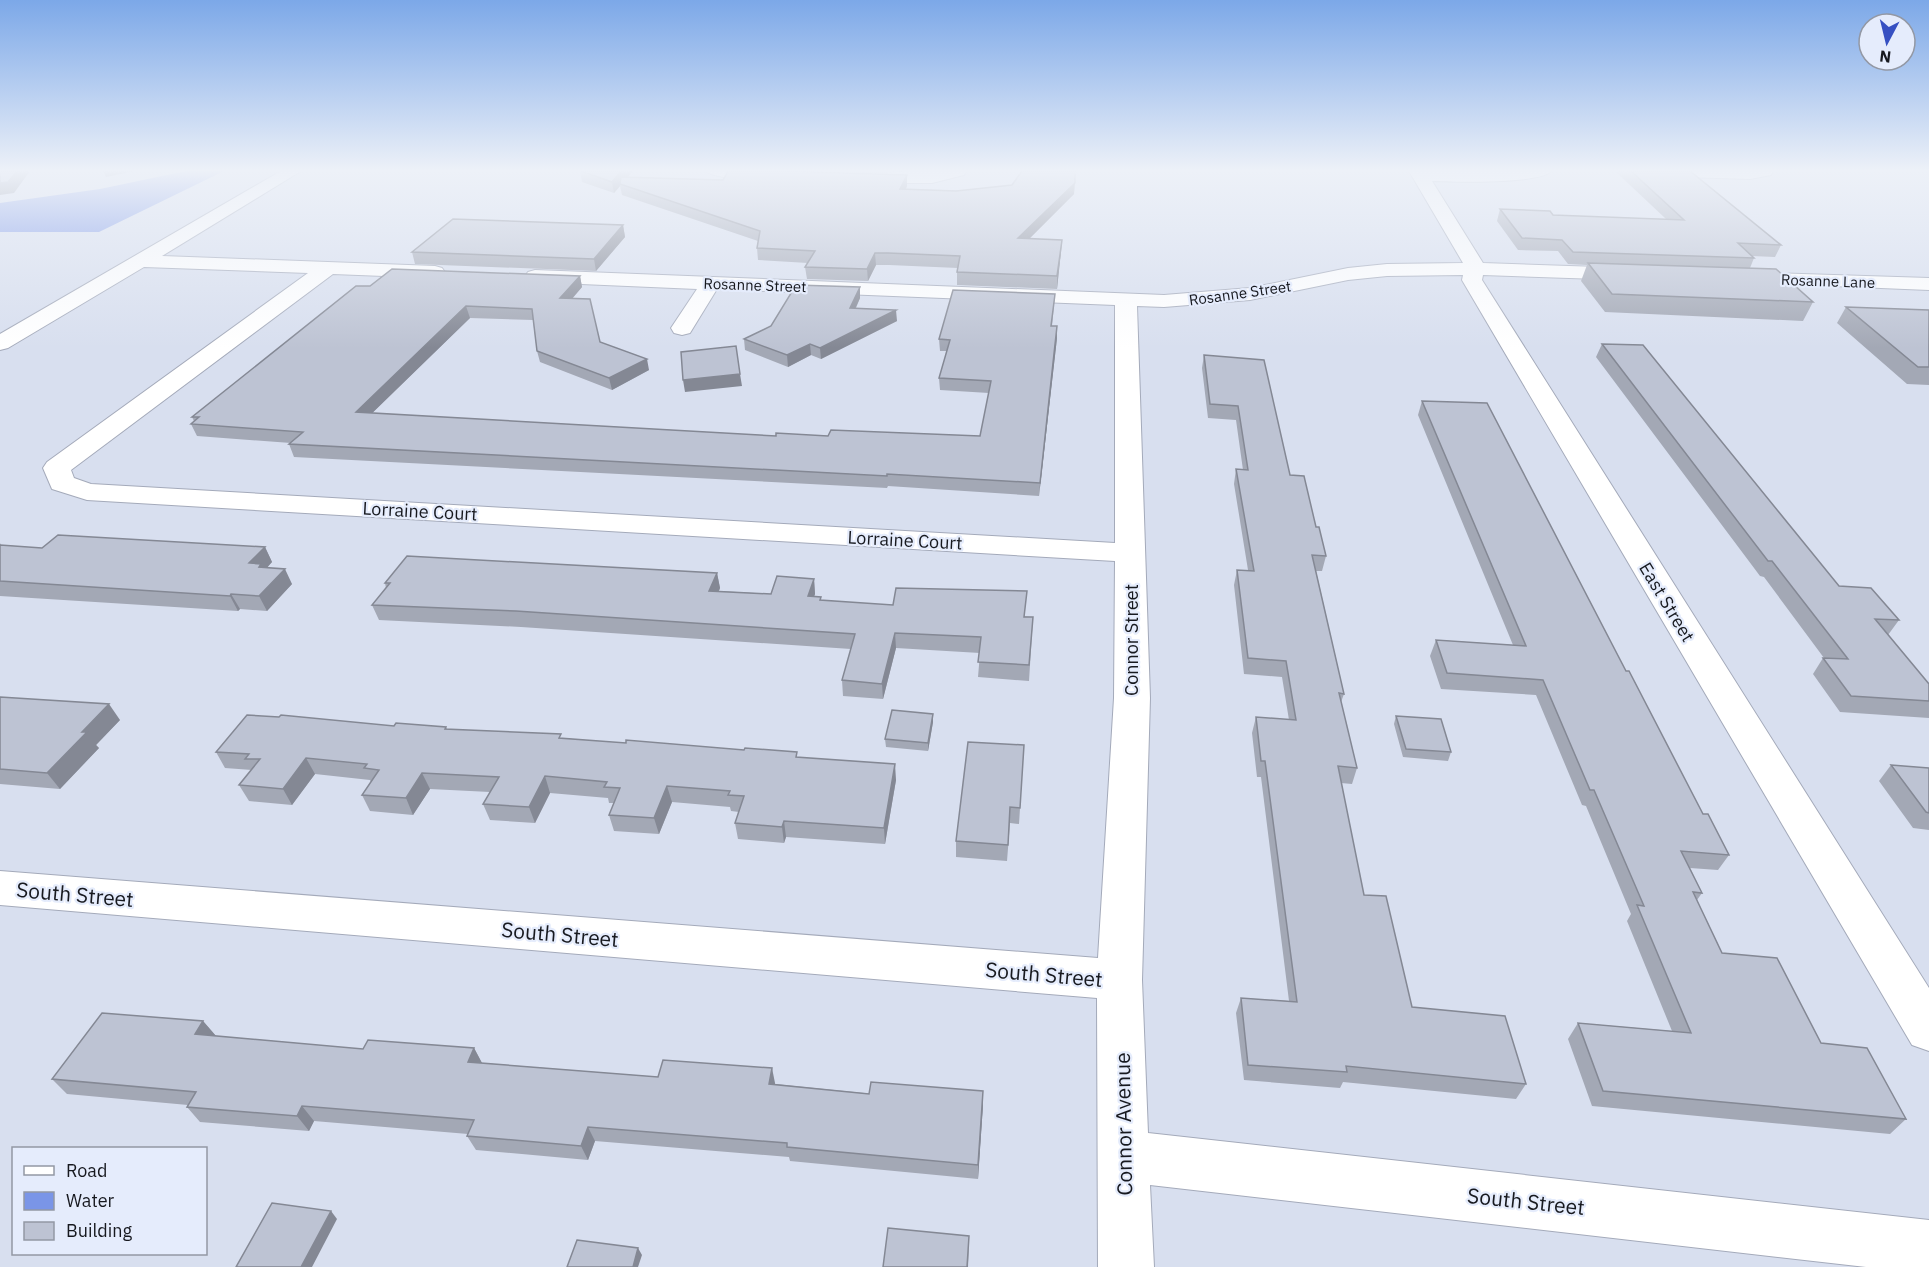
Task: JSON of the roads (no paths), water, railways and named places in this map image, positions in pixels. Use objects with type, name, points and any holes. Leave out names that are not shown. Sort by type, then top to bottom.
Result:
[{"type":"street","points":[[0,343],[192,230]]},
{"type":"street","name":"East Street","points":[[1454,230],[1471,257],[1474,269],[1472,280],[1929,1030]]},
{"type":"street","points":[[140,261],[460,273]]},
{"type":"street","name":"Lorraine Court","points":[[328,268],[57,468],[62,483],[87,492],[1131,553]]},
{"type":"street","name":"Rosanne Street","points":[[519,276],[1126,300],[1190,300],[1226,297],[1371,272],[1425,268],[1474,269]]},
{"type":"street","points":[[1474,269],[1649,274]]},
{"type":"street","name":"Rosanne Lane","points":[[1729,277],[1929,284]]},
{"type":"street","points":[[682,328],[710,284]]},
{"type":"street","name":"Connor Street","points":[[1119,980],[1131,698],[1131,553],[1126,300]]},
{"type":"street","name":"South Street","points":[[0,888],[1119,980]]},
{"type":"street","name":"Connor Avenue","points":[[1119,980],[1126,1267]]},
{"type":"street","name":"South Street","points":[[1124,1156],[1929,1247]]},
{"type":"water","points":[[0,230],[103,230],[99,232],[0,232]]}]
